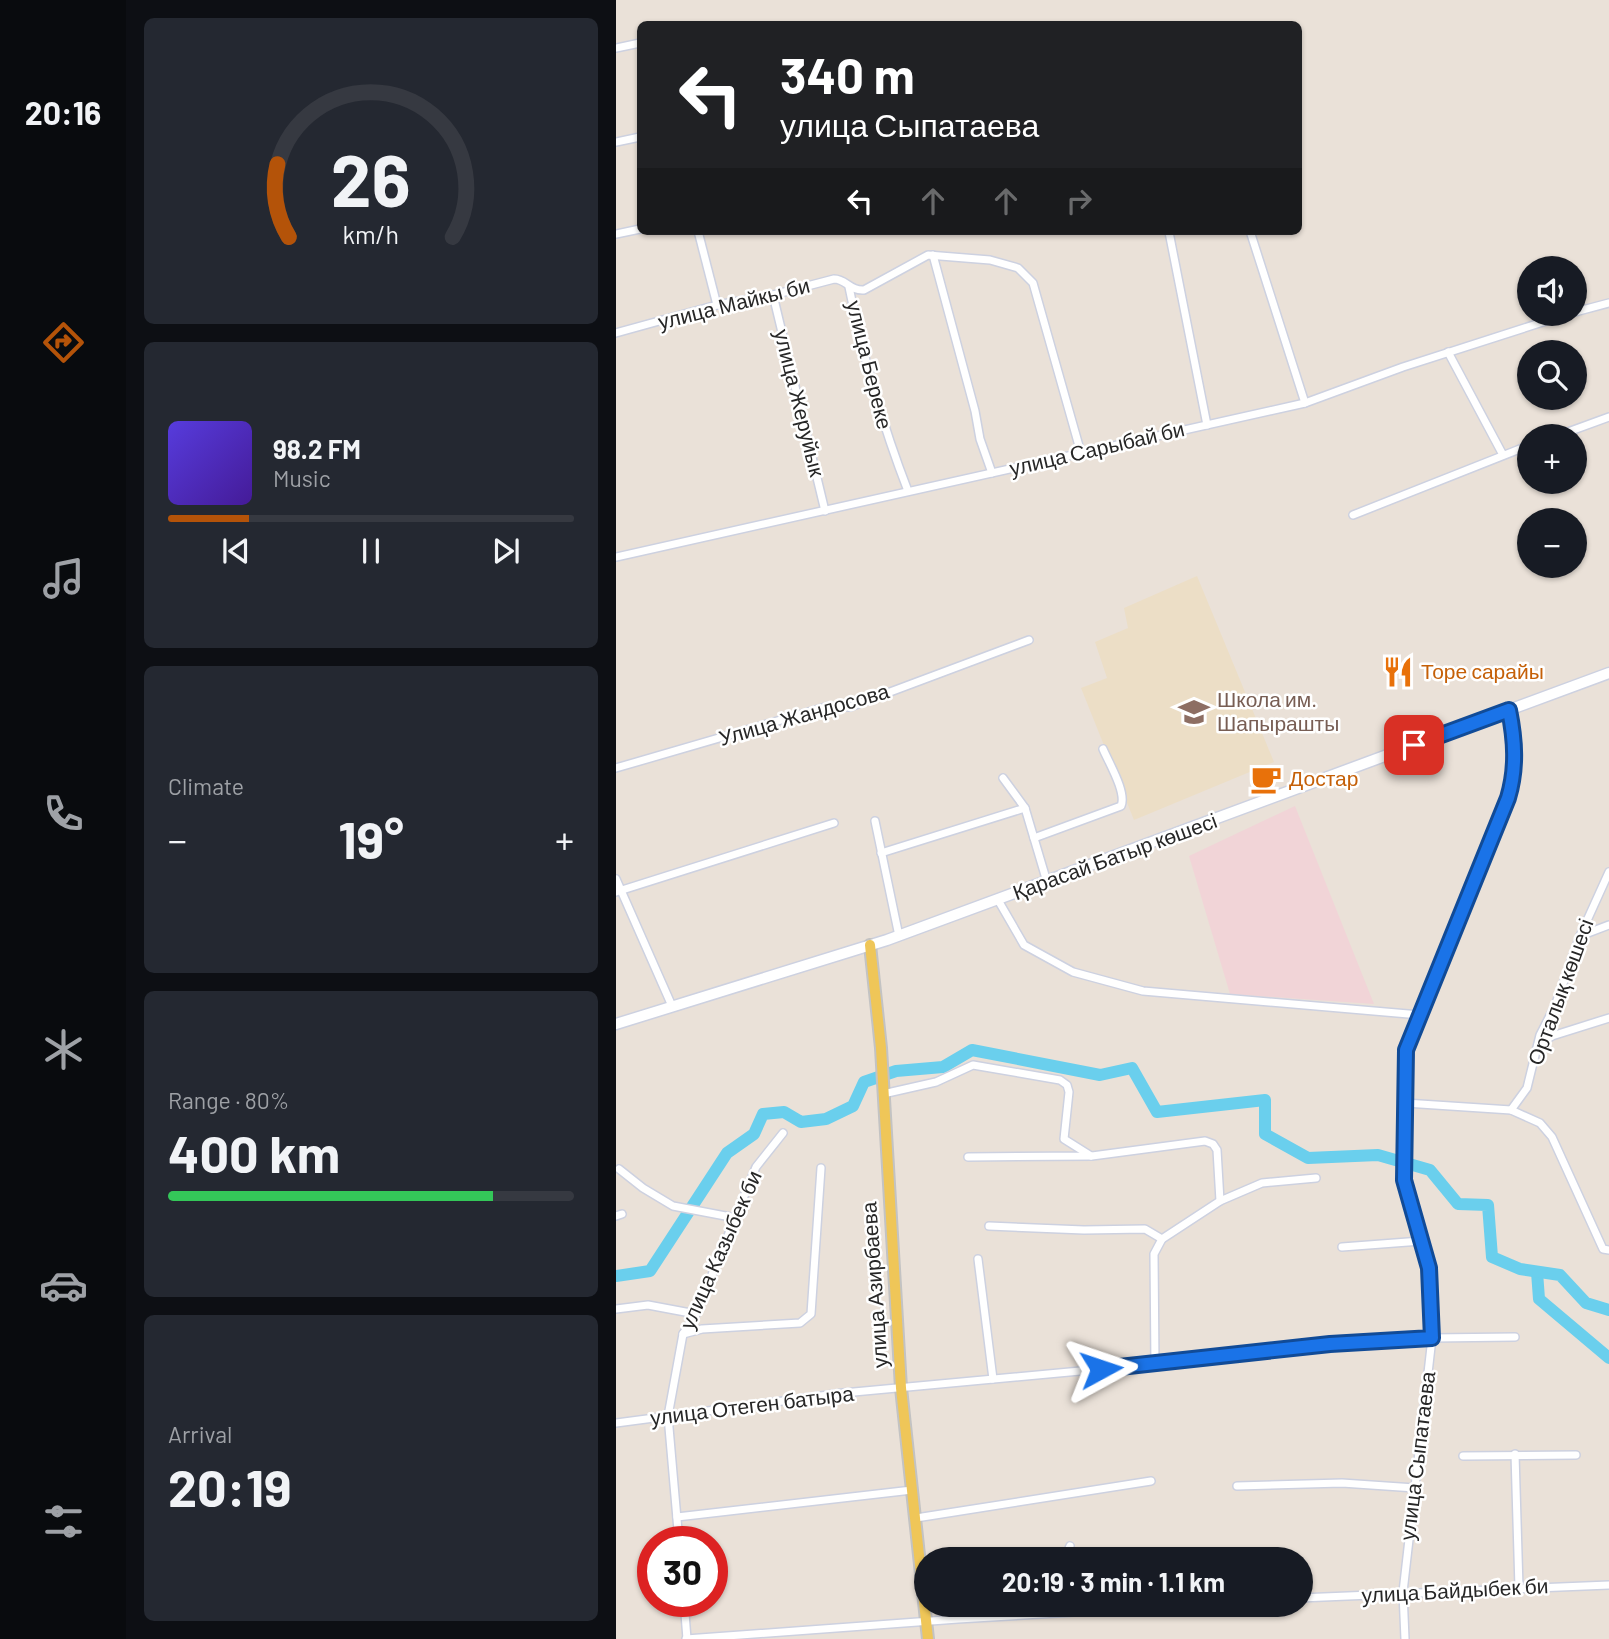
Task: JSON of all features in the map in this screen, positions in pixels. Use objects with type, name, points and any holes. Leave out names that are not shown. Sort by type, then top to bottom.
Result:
[{"type":"main road","name":"Қарасай Батыр көшесі","points":[[616,1024],[899,936],[1609,673]]},
{"type":"main road","name":"улица Азирбаева","points":[[870,945],[881,1048],[901,1388],[927,1621]]},
{"type":"main road","points":[[927,1621],[928,1639]]},
{"type":"street","points":[[616,48],[637,44]]},
{"type":"street","points":[[616,142],[637,138]]},
{"type":"street","points":[[616,234],[637,230]]},
{"type":"street","points":[[699,235],[718,305]]},
{"type":"street","points":[[1170,235],[1207,425]]},
{"type":"street","points":[[1251,235],[1305,403]]},
{"type":"street","points":[[933,255],[980,439],[992,473]]},
{"type":"street","name":"улица Береке","points":[[908,491],[885,430],[860,344],[849,287],[864,290],[923,256],[990,260],[1018,268],[1033,283],[1081,453]]},
{"type":"street","name":"улица Майкы би","points":[[616,333],[718,305],[773,295],[834,279],[841,280],[849,287]]},
{"type":"street","name":"улица Жеруйык","points":[[773,295],[825,511]]},
{"type":"street","name":"улица Сарыбай би","points":[[1587,309],[1609,303]]},
{"type":"street","name":"улица Сарыбай би","points":[[616,557],[1305,403],[1448,352],[1531,326]]},
{"type":"street","points":[[1448,352],[1503,455]]},
{"type":"street","points":[[1587,425],[1609,417]]},
{"type":"street","points":[[1353,515],[1517,450]]},
{"type":"street","name":"Улица Жандосова","points":[[616,768],[829,706],[850,707],[1029,640]]},
{"type":"street","name":"улица Сыпатаева","points":[[1405,1639],[1403,1592],[1432,1338],[1432,1283],[1408,1197],[1404,1170],[1406,1050],[1514,779],[1515,739],[1509,710]]},
{"type":"street","points":[[1034,838],[1121,806],[1122,793],[1103,749]]},
{"type":"street","points":[[1003,778],[1025,808],[1047,882]]},
{"type":"street","points":[[881,853],[1025,808]]},
{"type":"street","points":[[874,821],[899,936]]},
{"type":"street","points":[[618,891],[834,823]]},
{"type":"street","name":"Орталық көшесі","points":[[1510,1110],[1527,1088],[1544,1025],[1609,872]]},
{"type":"street","points":[[616,879],[618,891],[672,1006]]},
{"type":"street","points":[[998,900],[1024,945],[1073,972],[1143,991],[1420,1015]]},
{"type":"street","points":[[1580,936],[1609,925]]},
{"type":"street","points":[[1538,1045],[1552,1036],[1609,1018]]},
{"type":"street","points":[[882,1091],[936,1082],[973,1065],[1060,1080],[1067,1085],[1069,1092],[1064,1139],[1092,1156]]},
{"type":"street","points":[[1405,1102],[1510,1110],[1547,1129],[1603,1249],[1609,1250]]},
{"type":"street","name":"улица Казыбек би","points":[[678,1526],[668,1416],[683,1334],[696,1314],[756,1167],[783,1133]]},
{"type":"street","points":[[968,1157],[1092,1156],[1205,1141],[1213,1144],[1217,1150],[1220,1201]]},
{"type":"street","points":[[683,1334],[702,1329],[800,1323],[807,1319],[811,1314],[821,1168]]},
{"type":"street","points":[[619,1169],[643,1188],[673,1206],[736,1218]]},
{"type":"street","points":[[1155,1364],[1154,1254],[1161,1239],[1220,1201],[1262,1184],[1316,1178]]},
{"type":"street","points":[[989,1226],[1084,1230],[1145,1229],[1161,1239]]},
{"type":"street","points":[[1342,1247],[1421,1241]]},
{"type":"street","points":[[978,1259],[993,1379]]},
{"type":"street","points":[[616,1309],[648,1305],[696,1314]]},
{"type":"street","name":"улица Отеген батыра","points":[[616,1423],[901,1388],[1330,1344],[1432,1338],[1515,1337]]},
{"type":"street","points":[[1515,1454],[1519,1588]]},
{"type":"street","points":[[1463,1457],[1576,1455]]},
{"type":"street","points":[[916,1518],[1151,1481]]},
{"type":"street","points":[[1237,1486],[1342,1483],[1415,1488]]},
{"type":"street","points":[[677,1517],[912,1490]]},
{"type":"street","name":"улица Байдыбек би","points":[[1313,1597],[1609,1584]]},
{"type":"street","points":[[685,1617],[687,1639],[992,1617]]},
{"type":"shaded area","points":[[1197,576],[1274,762],[1134,820],[1081,688],[1107,678],[1095,642],[1128,628],[1124,608]]},
{"type":"shaded area","points":[[1295,806],[1374,1004],[1230,994],[1189,856]]},
{"type":"waterway","points":[[616,1276],[650,1271],[727,1153],[754,1134],[763,1114],[784,1112],[801,1122],[826,1119],[853,1106],[864,1082],[896,1071],[943,1067],[972,1050],[1100,1075],[1132,1068],[1157,1112],[1265,1100],[1265,1134],[1308,1158],[1378,1155],[1430,1170],[1458,1204],[1488,1205],[1492,1257],[1520,1269],[1560,1275],[1586,1303],[1609,1310]]},
{"type":"waterway","points":[[1537,1272],[1539,1299],[1609,1358]]},
{"type":"place","name":"Торе сарайы","points":[[1398,672]]},
{"type":"place","name":"Школа им. Шапырашты","points":[[1194,712]]},
{"type":"place","name":"Достар","points":[[1266,779]]},
{"type":"route","points":[[1101,1369],[1330,1344],[1432,1338],[1432,1283],[1404,1180],[1406,1050],[1514,779],[1515,739],[1509,710],[1414,745]]}]
